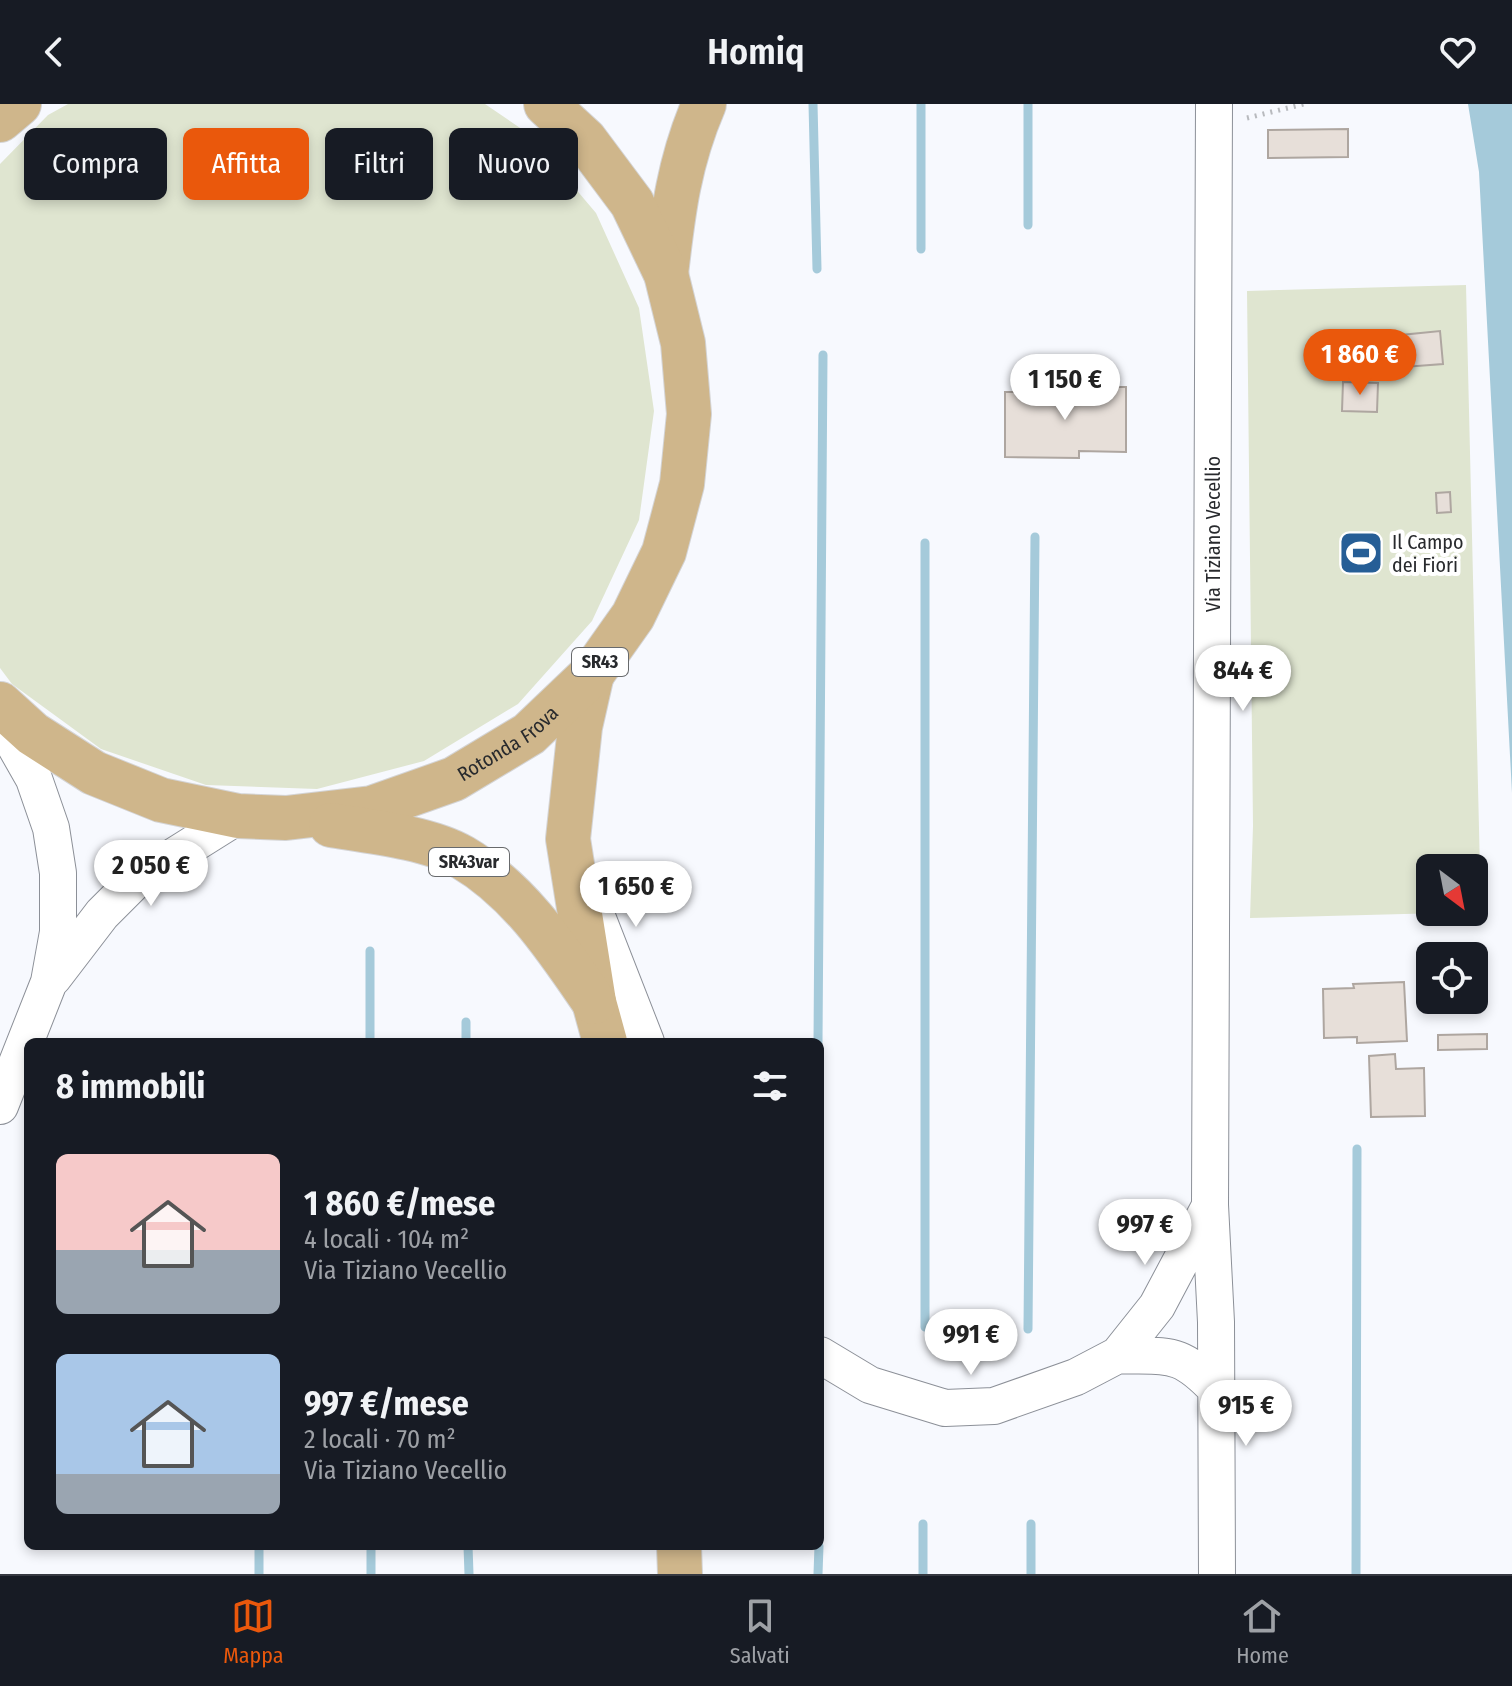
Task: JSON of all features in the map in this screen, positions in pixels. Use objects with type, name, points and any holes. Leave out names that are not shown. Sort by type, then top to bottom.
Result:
[{"type":"main road","points":[[0,120],[19,104]]},
{"type":"main road","name":"Rotonda Frova","points":[[0,704],[33,734],[94,773],[161,800],[238,816],[286,818],[372,808],[454,779],[529,734],[592,674],[633,616],[664,552],[682,484],[689,414],[684,357],[666,274],[632,203],[585,140],[546,104]]},
{"type":"main road","name":"SR43","points":[[666,274],[675,194],[690,136],[704,104]]},
{"type":"main road","name":"SR43var","points":[[592,674],[580,727],[568,839],[599,1022]]},
{"type":"main road","name":"SR43var","points":[[286,818],[402,836],[461,856],[504,888],[549,938],[599,1022]]},
{"type":"main road","points":[[679,1550],[680,1574]]},
{"type":"street","name":"Via Tiziano Vecellio","points":[[1214,114],[1210,1205],[1216,1389],[1217,1574]]},
{"type":"street","points":[[0,719],[34,779],[51,828],[58,873],[58,932],[49,982],[27,1038]]},
{"type":"street","points":[[49,982],[102,914],[136,880],[238,816]]},
{"type":"street","points":[[568,839],[644,1038]]},
{"type":"street","points":[[0,1106],[24,1045]]},
{"type":"street","name":"Via Tiziano Vecellio","points":[[824,1357],[870,1385],[945,1408],[994,1406],[1076,1377],[1118,1355],[1157,1306],[1210,1205]]},
{"type":"street","points":[[1118,1355],[1179,1358],[1197,1368],[1216,1389]]},
{"type":"path","points":[[1214,114],[1304,104]]},
{"type":"green space","points":[[68,104],[485,104],[520,128],[449,128],[449,200],[578,200],[578,192],[596,213],[639,308],[654,411],[639,520],[592,621],[518,704],[424,761],[317,789],[206,785],[101,749],[12,684],[0,668],[0,164],[24,140],[24,200],[167,200],[167,128],[35,128],[48,115]]},
{"type":"green space","name":"Il Campo dei Fiori","points":[[1466,285],[1480,854],[1416,854],[1416,914],[1250,918],[1253,826],[1247,291]]},
{"type":"water","points":[[1468,104],[1512,104],[1512,793],[1479,172]]},
{"type":"building","points":[[1348,129],[1348,157],[1268,158],[1268,130]]},
{"type":"building","points":[[1440,331],[1443,364],[1404,367],[1401,335]]},
{"type":"building","points":[[1343,382],[1378,383],[1377,412],[1342,411]]},
{"type":"building","points":[[1069,387],[1126,387],[1126,452],[1079,451],[1079,458],[1005,457],[1005,392],[1069,392]]},
{"type":"building","points":[[1450,492],[1451,512],[1437,513],[1436,493]]},
{"type":"building","points":[[1404,982],[1407,1041],[1357,1043],[1357,1037],[1324,1038],[1323,989]]},
{"type":"building","points":[[1487,1034],[1487,1049],[1438,1050],[1438,1035]]},
{"type":"building","points":[[1395,1054],[1396,1069],[1424,1068],[1425,1116],[1371,1117],[1369,1056]]},
{"type":"waterway","points":[[813,104],[817,269]]},
{"type":"waterway","points":[[921,104],[921,249]]},
{"type":"waterway","points":[[1028,104],[1028,225]]},
{"type":"waterway","points":[[818,1038],[823,355]]},
{"type":"waterway","points":[[1028,1329],[1035,537]]},
{"type":"waterway","points":[[925,543],[925,1327]]},
{"type":"waterway","points":[[370,951],[370,1038]]},
{"type":"waterway","points":[[466,1022],[466,1038]]},
{"type":"waterway","points":[[1356,1574],[1357,1149]]},
{"type":"waterway","points":[[923,1524],[923,1574]]},
{"type":"waterway","points":[[1031,1524],[1031,1574]]},
{"type":"waterway","points":[[259,1550],[259,1574]]},
{"type":"waterway","points":[[371,1550],[371,1574]]},
{"type":"waterway","points":[[468,1550],[469,1574]]},
{"type":"waterway","points":[[818,1574],[819,1550]]},
{"type":"place","name":"Il Campo dei Fiori","points":[[1361,553]]}]
